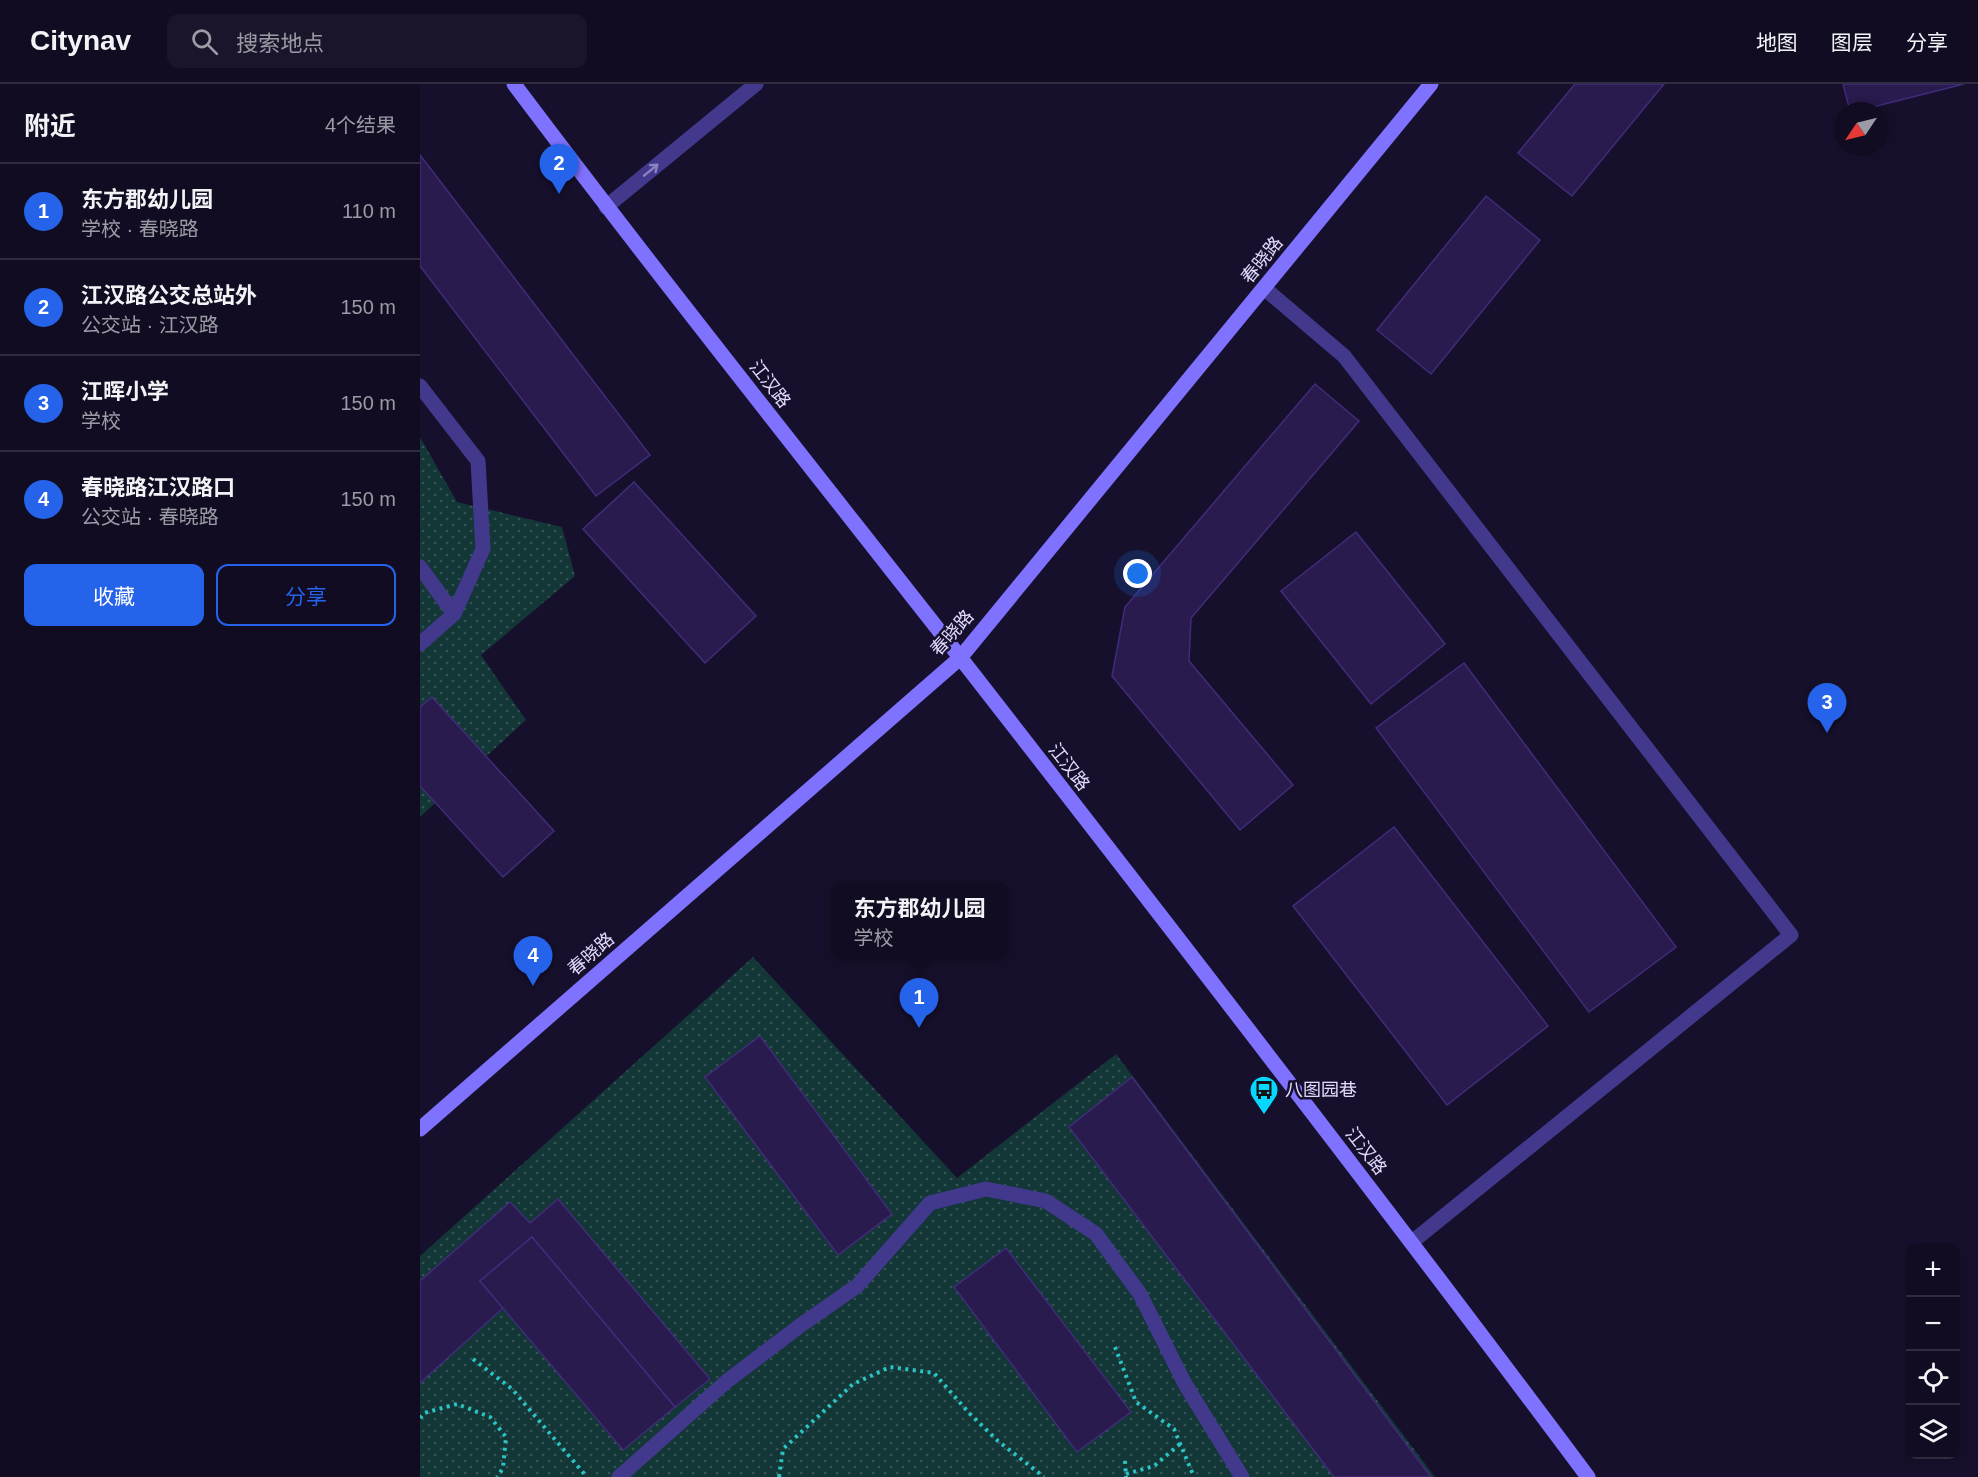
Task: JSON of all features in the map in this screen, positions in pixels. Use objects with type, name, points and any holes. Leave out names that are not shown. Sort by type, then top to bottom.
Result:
[{"type":"street","name":"江汉路","points":[[514,84],[606,207],[960,658],[1413,1242],[1588,1477]]},
{"type":"street","points":[[606,207],[756,84]]},
{"type":"street","name":"春晓路","points":[[420,1129],[960,658],[1431,84]]},
{"type":"street","points":[[1263,288],[1344,356],[1791,935],[1413,1242]]},
{"type":"street","points":[[420,386],[478,460],[483,549],[454,614],[420,644]]},
{"type":"street","points":[[420,567],[454,614]]},
{"type":"street","points":[[619,1477],[727,1381],[857,1286],[930,1203],[986,1189],[1046,1201],[1096,1234],[1140,1294],[1185,1384],[1242,1477]]},
{"type":"path","points":[[1115,1347],[1136,1402],[1174,1429],[1194,1477]]},
{"type":"path","points":[[473,1359],[512,1389],[587,1477]]},
{"type":"path","points":[[779,1477],[783,1449],[853,1384],[890,1367],[934,1373],[969,1413],[998,1441],[1044,1477]]},
{"type":"path","points":[[420,1419],[424,1413],[457,1404],[490,1417],[506,1437],[503,1468],[497,1477]]},
{"type":"path","points":[[1125,1461],[1126,1476],[1154,1466],[1180,1444]]},
{"type":"green space","points":[[420,437],[457,502],[562,527],[575,576],[481,655],[526,720],[420,817]]},
{"type":"green space","points":[[753,957],[957,1178],[1116,1054],[1435,1477],[420,1477],[420,1256]]},
{"type":"building","points":[[1575,84],[1664,84],[1572,196],[1518,153]]},
{"type":"building","points":[[1843,84],[1964,84],[1888,103],[1848,102]]},
{"type":"building","points":[[420,155],[650,455],[596,496],[420,266]]},
{"type":"building","points":[[1486,196],[1540,240],[1431,374],[1377,330]]},
{"type":"building","points":[[1315,384],[1359,421],[1191,618],[1189,661],[1293,785],[1240,830],[1112,676],[1125,607]]},
{"type":"building","points":[[634,482],[756,616],[705,663],[583,529]]},
{"type":"building","points":[[1356,532],[1445,644],[1371,704],[1281,591]]},
{"type":"building","points":[[1464,663],[1676,947],[1589,1012],[1376,728]]},
{"type":"building","points":[[432,697],[554,831],[503,877],[420,786],[420,707]]},
{"type":"building","points":[[1394,827],[1548,1026],[1447,1105],[1293,906]]},
{"type":"building","points":[[760,1036],[892,1214],[838,1255],[705,1077]]},
{"type":"building","points":[[1132,1077],[1431,1477],[1334,1477],[1069,1127]]},
{"type":"building","points":[[558,1199],[710,1379],[675,1407],[532,1237],[480,1281],[503,1308],[420,1383],[420,1281],[510,1202],[530,1223]]},
{"type":"building","points":[[532,1237],[675,1407],[623,1450],[480,1281]]},
{"type":"building","points":[[1006,1248],[1131,1412],[1077,1452],[954,1287]]},
{"type":"place","name":"江汉路公交总站外","points":[[559,194]]},
{"type":"place","name":"江晖小学","points":[[1827,733]]},
{"type":"place","name":"春晓路江汉路口","points":[[533,986]]},
{"type":"place","name":"东方郡幼儿园","points":[[919,1028]]},
{"type":"place","name":"八图园巷","points":[[1264,1116]]}]
